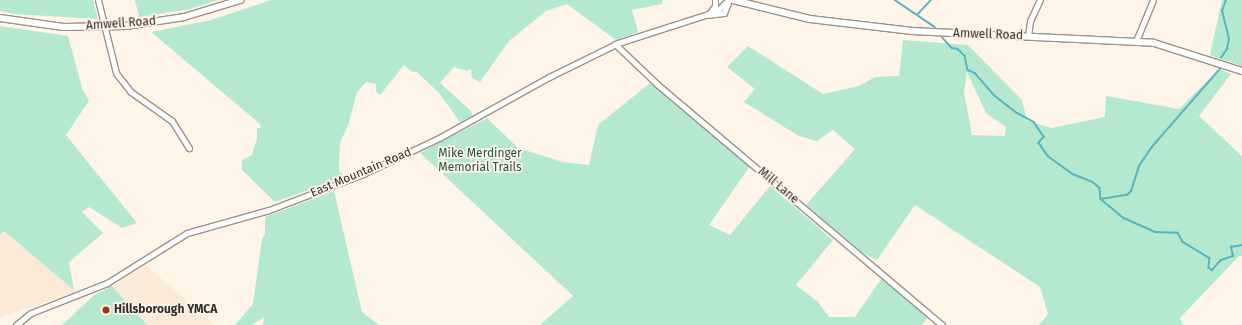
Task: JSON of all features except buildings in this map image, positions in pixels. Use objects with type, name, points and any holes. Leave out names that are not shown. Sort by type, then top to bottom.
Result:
[{"type":"main road","name":"Amwell Road","points":[[0,18],[47,26],[104,27],[168,20],[240,0]]},
{"type":"main road","name":"Amwell Road","points":[[733,0],[795,16],[852,25],[934,33],[1136,41],[1188,52],[1242,71]]},
{"type":"street","points":[[98,0],[113,66],[122,83],[136,96],[172,121],[189,148]]},
{"type":"street","points":[[710,12],[715,6],[715,0]]},
{"type":"street","name":"East Mountain Road","points":[[705,15],[718,10],[729,0]]},
{"type":"street","name":"East Mountain Road","points":[[16,325],[31,313],[107,283],[186,233],[269,210],[374,169],[439,138],[549,77],[615,44],[705,15],[724,13],[729,0]]},
{"type":"street","points":[[1028,36],[1030,21],[1040,0]]},
{"type":"street","points":[[1136,41],[1153,0]]},
{"type":"street","name":"Mill Lane","points":[[615,44],[658,85],[942,325]]},
{"type":"shaded area","points":[[3,230],[78,291],[0,318],[0,233]]},
{"type":"shaded area","points":[[146,265],[214,325],[147,325],[112,286]]},
{"type":"green space","points":[[0,0],[93,0],[98,19],[13,14],[0,11]]},
{"type":"green space","points":[[135,0],[218,0],[190,9],[139,17]]},
{"type":"green space","points":[[271,0],[662,0],[662,4],[632,10],[638,32],[616,40],[567,4],[546,11],[509,41],[480,82],[472,78],[471,69],[467,71],[454,67],[440,83],[471,111],[472,116],[460,122],[439,93],[416,71],[414,73],[404,65],[380,95],[376,92],[376,84],[366,82],[357,92],[348,126],[340,142],[339,171],[345,177],[275,202],[242,170],[242,160],[252,155],[257,138],[257,128],[261,128],[260,124],[151,32],[211,20]]},
{"type":"green space","points":[[1222,0],[1242,0],[1242,66],[1210,55]]},
{"type":"green space","points":[[0,26],[68,36],[82,88],[89,101],[66,135],[137,223],[122,228],[89,207],[82,212],[103,233],[69,262],[74,290],[4,231],[0,235]]},
{"type":"green space","points":[[903,40],[968,45],[1022,100],[1027,121],[1051,128],[1105,117],[1106,96],[1179,109],[1219,69],[1231,74],[1199,116],[1242,156],[1242,256],[1239,256],[1180,318],[1183,325],[1039,325],[1048,314],[1040,287],[915,205],[877,260],[863,253],[806,205],[855,149],[833,130],[817,141],[799,136],[744,102],[755,89],[727,67],[748,46],[823,94],[859,86],[875,77],[899,76]],"holes":[[[967,72],[986,113],[1006,127],[1005,136],[972,135],[964,92]]]},
{"type":"green space","name":"Mike Merdinger Memorial Trails","points":[[650,83],[750,166],[709,225],[730,235],[770,186],[833,240],[796,285],[818,302],[829,317],[855,317],[881,279],[928,317],[922,325],[540,325],[573,296],[420,153],[487,118],[518,148],[563,162],[589,165],[598,125]]},
{"type":"green space","points":[[334,191],[362,312],[379,325],[263,325],[264,317],[252,325],[235,325],[253,304],[262,239],[265,234],[265,217]]},
{"type":"green space","name":"Hillsborough YMCA","points":[[112,286],[147,325],[62,325],[94,295]]},
{"type":"waterway","points":[[895,0],[935,27]]},
{"type":"waterway","points":[[918,14],[931,0]]},
{"type":"waterway","points":[[1221,58],[1227,49],[1229,39],[1222,11],[1226,0]]},
{"type":"waterway","points":[[942,37],[952,48],[958,49],[965,56],[968,70],[975,73],[994,95],[1017,113],[1034,122],[1044,137],[1039,143],[1048,156],[1073,174],[1093,182],[1100,188],[1101,199],[1124,218],[1155,232],[1178,233],[1183,242],[1210,258],[1209,268],[1212,270],[1221,260],[1233,256],[1231,247],[1242,245]]},
{"type":"waterway","points":[[1101,199],[1127,195],[1131,191],[1139,166],[1151,148],[1220,69]]},
{"type":"place","name":"Hillsborough YMCA","points":[[106,310]]}]
